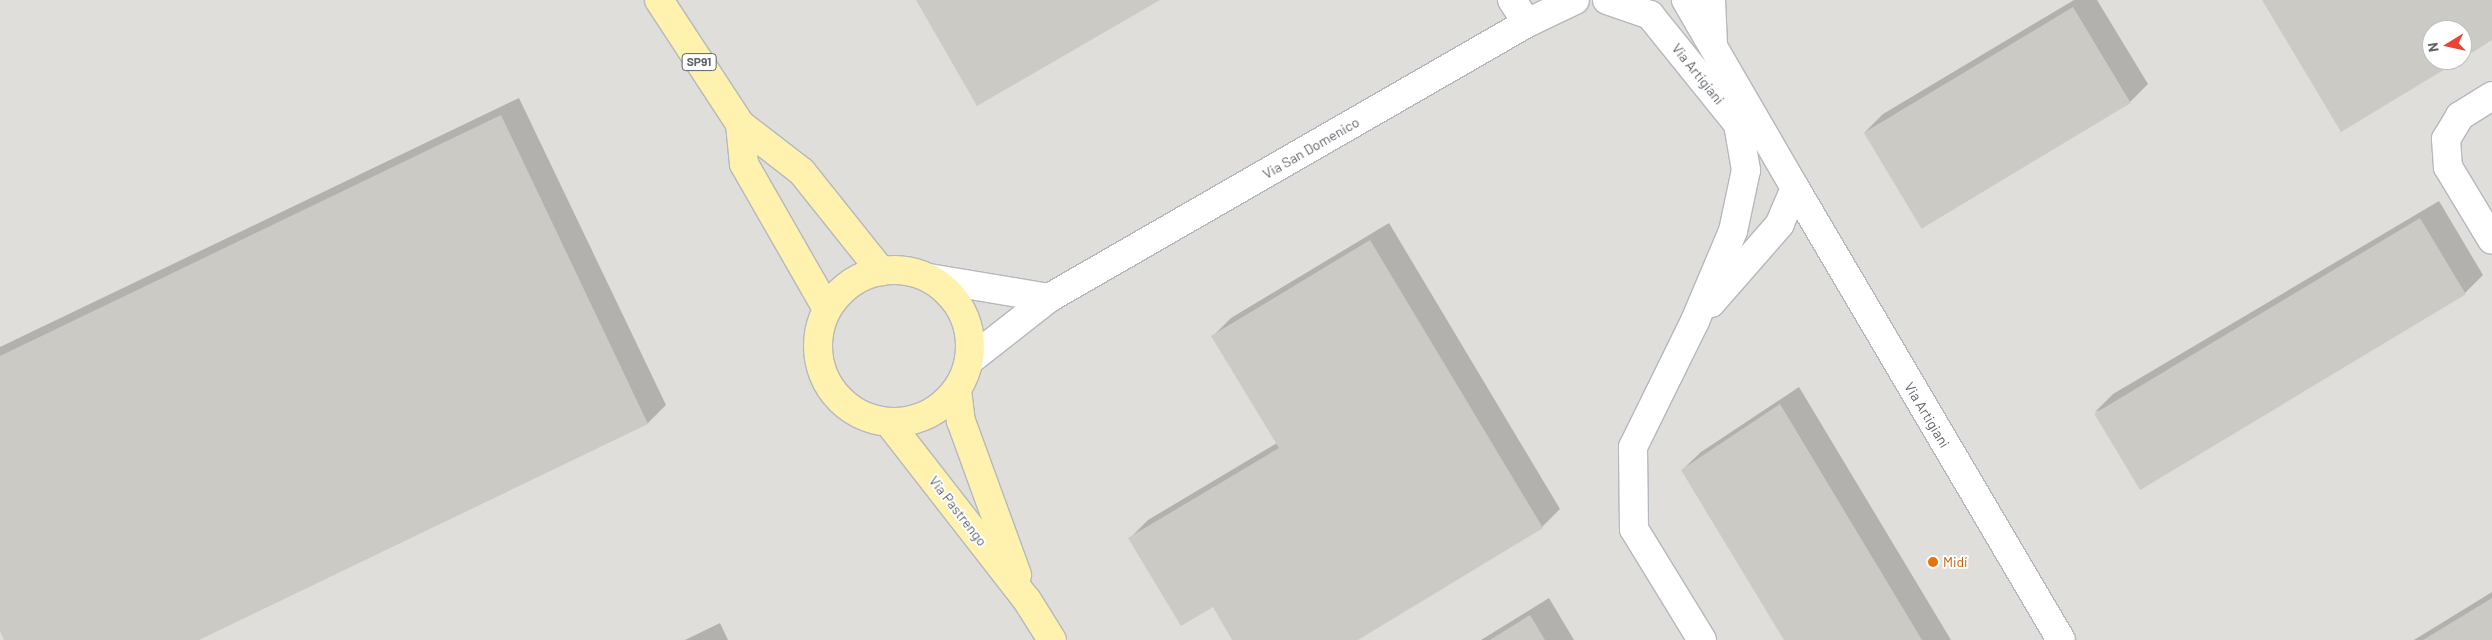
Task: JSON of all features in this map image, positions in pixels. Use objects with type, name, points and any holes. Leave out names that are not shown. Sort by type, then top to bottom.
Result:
[{"type":"main road","name":"SP91","points":[[659,0],[740,124]]},
{"type":"main road","points":[[740,124],[802,172],[881,271]]},
{"type":"main road","points":[[740,124],[744,164],[827,309]]},
{"type":"main road","points":[[881,271],[906,271],[929,278],[949,293],[964,315],[970,337],[970,360],[957,390],[939,408],[915,420],[889,422],[857,412],[843,403],[828,383],[819,358],[819,333],[827,309],[842,291],[860,278],[881,271]]},
{"type":"main road","name":"Via Pastrengo","points":[[957,390],[962,421],[1026,600]]},
{"type":"main road","name":"Via Pastrengo","points":[[889,422],[1026,600],[1052,640]]},
{"type":"street","points":[[1512,0],[1527,23]]},
{"type":"street","name":"Via San Domenico","points":[[970,360],[1049,298],[1527,23],[1575,0]]},
{"type":"street","name":"Via Artigiani","points":[[1607,0],[1650,15],[1738,124],[1746,170],[1742,202],[1695,321],[1633,447],[1634,529],[1702,640]]},
{"type":"street","name":"Via Artigiani","points":[[1686,0],[1714,53],[2061,640]]},
{"type":"street","name":"Via Artigiani","points":[[1711,0],[1714,53]]},
{"type":"street","points":[[2492,96],[2460,116],[2446,139],[2448,168],[2492,240]]},
{"type":"street","name":"Via Artigiani","points":[[1695,321],[1780,224],[1795,188]]},
{"type":"street","points":[[929,278],[1049,298]]},
{"type":"shaded area","points":[[0,0],[2492,0],[2492,640],[0,640]]},
{"type":"building","points":[[916,0],[1160,0],[977,106]]},
{"type":"building","points":[[2262,0],[2492,0],[2492,40],[2472,53],[2472,20],[2422,20],[2422,70],[2443,70],[2341,132]]},
{"type":"building","points":[[2073,7],[2131,103],[1922,229],[1864,133]]},
{"type":"building","points":[[501,115],[648,424],[199,640],[4,640],[0,631],[0,356]]},
{"type":"building","points":[[2420,218],[2466,294],[2140,490],[2094,414]]},
{"type":"building","points":[[1370,240],[1543,528],[1358,640],[1232,640],[1213,607],[1181,626],[1128,538],[1279,448],[1211,336]]},
{"type":"building","points":[[1780,404],[1922,640],[1784,640],[1681,470]]},
{"type":"building","points":[[2492,598],[2492,640],[2423,640]]},
{"type":"building","points":[[1530,615],[1545,640],[1490,640]]},
{"type":"place","name":"Midí","points":[[1933,562]]}]
